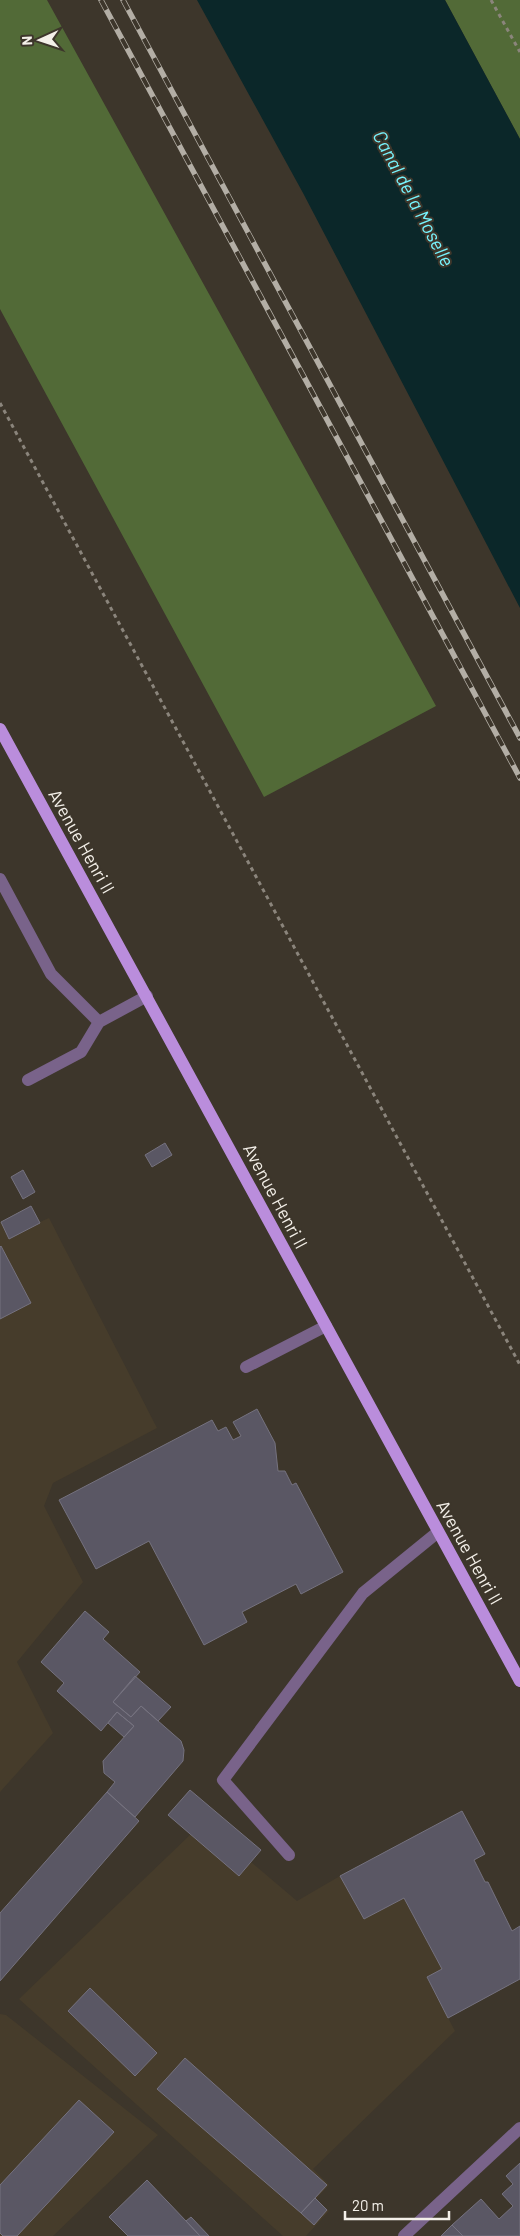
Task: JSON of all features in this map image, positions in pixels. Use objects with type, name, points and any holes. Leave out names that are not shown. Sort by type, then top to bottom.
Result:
[{"type":"main road","name":"Avenue Henri II","points":[[0,729],[520,1681]]},
{"type":"street","points":[[0,879],[51,974],[99,1022]]},
{"type":"street","points":[[28,1080],[81,1052],[99,1022],[147,996]]},
{"type":"street","points":[[246,1367],[326,1326]]},
{"type":"street","points":[[289,1855],[223,1780],[364,1593],[438,1532]]},
{"type":"street","points":[[404,2236],[520,2128]]},
{"type":"path","points":[[491,0],[520,52]]},
{"type":"path","points":[[0,403],[520,1365]]},
{"type":"shaded area","points":[[31,1206],[40,1222],[49,1218],[157,1428],[53,1483],[44,1506],[83,1582],[17,1662],[53,1733],[0,1792],[0,1222]]},
{"type":"shaded area","points":[[191,1834],[251,1862],[297,1901],[340,1876],[364,1919],[404,1898],[442,1969],[427,1978],[455,2031],[313,2169],[329,2185],[316,2199],[329,2211],[306,2236],[283,2236],[19,1999]]},
{"type":"shaded area","points":[[0,2014],[6,2015],[158,2135],[53,2236],[0,2236]]},
{"type":"green space","points":[[0,0],[47,0],[436,706],[264,797],[0,309]]},
{"type":"green space","points":[[445,0],[520,0],[520,139]]},
{"type":"water","name":"Canal de la Moselle","points":[[197,0],[445,0],[520,139],[520,608],[303,193]]},
{"type":"building","points":[[165,1143],[172,1155],[152,1167],[145,1155]]},
{"type":"building","points":[[23,1170],[35,1192],[23,1199],[11,1177]]},
{"type":"building","points":[[31,1206],[40,1223],[9,1239],[1,1222]]},
{"type":"building","points":[[0,1247],[31,1303],[0,1319]]},
{"type":"building","points":[[257,1409],[275,1443],[278,1471],[285,1471],[292,1485],[296,1483],[343,1572],[301,1594],[296,1584],[242,1612],[247,1622],[204,1645],[149,1541],[96,1569],[59,1500],[212,1420],[218,1431],[226,1427],[233,1440],[241,1436],[233,1422]]},
{"type":"building","points":[[85,1611],[109,1632],[103,1639],[140,1672],[113,1702],[131,1717],[141,1706],[181,1741],[184,1750],[183,1761],[135,1817],[107,1792],[115,1782],[104,1773],[103,1761],[134,1726],[117,1712],[101,1731],[57,1691],[64,1683],[41,1662]]},
{"type":"building","points":[[135,1676],[171,1707],[158,1721],[141,1706],[131,1717],[113,1702]]},
{"type":"building","points":[[117,1712],[134,1726],[124,1737],[108,1723]]},
{"type":"building","points":[[190,1790],[261,1850],[239,1876],[168,1815]]},
{"type":"building","points":[[107,1792],[139,1821],[0,1981],[0,1913]]},
{"type":"building","points":[[462,1811],[485,1854],[474,1860],[485,1882],[488,1882],[512,1931],[520,1926],[520,1979],[448,2018],[427,1977],[442,1969],[404,1898],[364,1919],[340,1876]]},
{"type":"building","points":[[90,1988],[157,2053],[135,2076],[68,2011]]},
{"type":"building","points":[[185,2058],[327,2185],[301,2213],[157,2089]]},
{"type":"building","points":[[79,2100],[114,2132],[17,2236],[3,2236],[0,2233],[0,2185]]},
{"type":"building","points":[[520,2163],[520,2236],[463,2236],[452,2225],[481,2199],[499,2219],[513,2206],[502,2194],[513,2184],[506,2176]]},
{"type":"building","points":[[147,2180],[200,2236],[128,2236],[109,2217]]},
{"type":"building","points":[[315,2198],[327,2210],[314,2225],[301,2213]]},
{"type":"building","points":[[191,2217],[209,2236],[200,2236],[186,2221]]},
{"type":"building","points":[[452,2225],[463,2236],[441,2236]]},
{"type":"railway","points":[[101,0],[520,778]]},
{"type":"railway","points":[[123,0],[520,738]]}]
